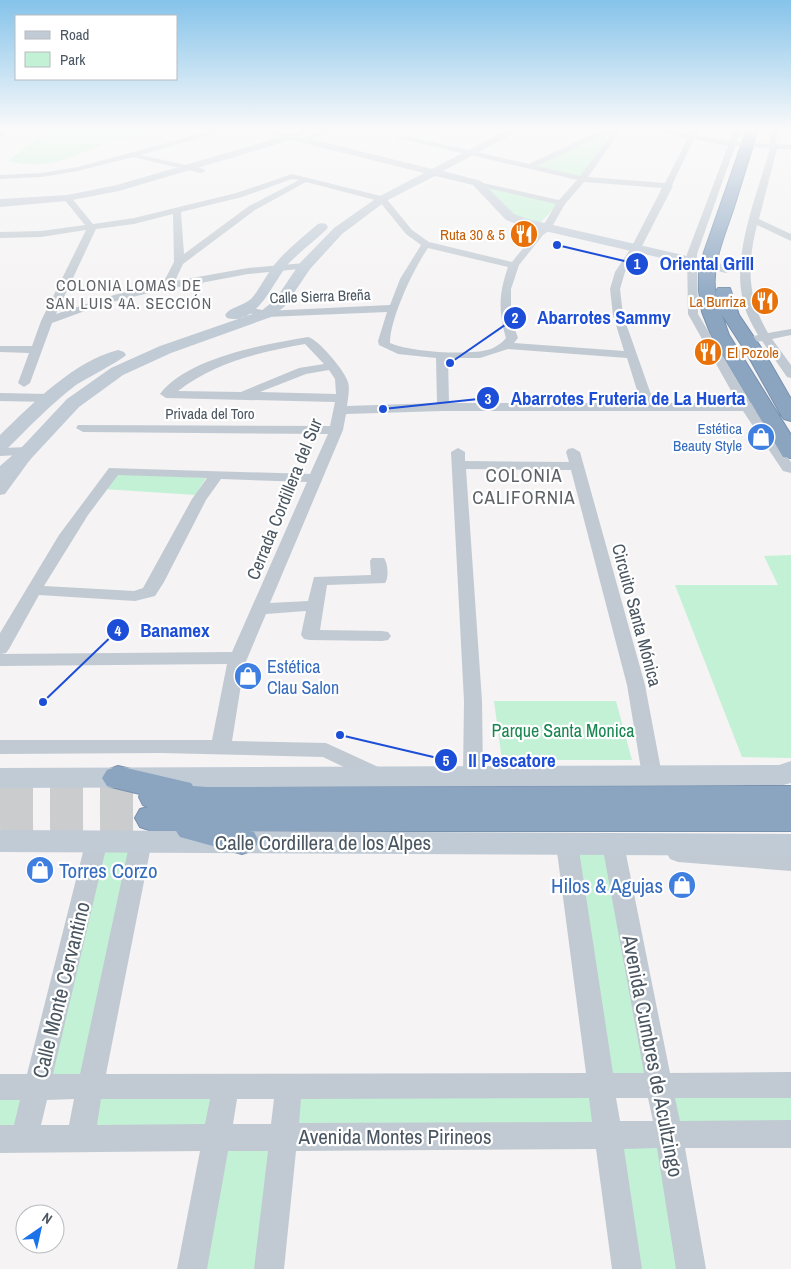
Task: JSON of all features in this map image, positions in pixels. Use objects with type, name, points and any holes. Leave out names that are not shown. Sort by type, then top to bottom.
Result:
[{"type":"highway","points":[[744,188],[707,291],[711,312],[720,334],[744,373],[755,407],[791,452]]},
{"type":"highway","points":[[744,203],[748,188]]},
{"type":"highway","points":[[731,250],[716,269],[718,291],[724,296],[732,316],[763,345],[790,413]]},
{"type":"highway","points":[[692,261],[716,269]]},
{"type":"highway","points":[[711,312],[722,318],[733,333],[763,345]]},
{"type":"highway","points":[[744,373],[749,369],[749,356],[763,345]]},
{"type":"highway","points":[[118,778],[165,787],[230,814]]},
{"type":"highway","name":"Calle Cordillera de los Alpes","points":[[149,819],[789,781]]},
{"type":"highway","points":[[149,819],[230,814]]},
{"type":"highway","name":"Calle Cordillera de los Alpes","points":[[230,814],[791,818]]},
{"type":"street","points":[[0,202],[69,200],[118,188]]},
{"type":"street","points":[[0,208],[69,200],[143,188]]},
{"type":"street","points":[[0,235],[41,234],[92,228],[177,212],[258,188]]},
{"type":"street","points":[[167,286],[179,262],[252,208],[290,188]]},
{"type":"street","points":[[342,188],[375,197],[409,232],[426,244],[482,259],[514,265]]},
{"type":"street","points":[[0,445],[49,398],[70,381],[109,359],[165,336],[248,310],[255,305],[278,267],[323,226],[392,188]]},
{"type":"street","points":[[463,188],[476,199]]},
{"type":"street","points":[[482,188],[510,217],[543,231]]},
{"type":"street","points":[[499,188],[561,203]]},
{"type":"street","points":[[508,346],[512,338],[506,318],[506,289],[514,265],[543,231],[561,203],[574,188]]},
{"type":"street","points":[[649,407],[618,315],[616,289],[620,272],[668,188]]},
{"type":"street","points":[[717,188],[692,261],[693,314],[755,407],[788,468],[791,469]]},
{"type":"street","points":[[758,188],[756,217],[746,250],[747,298],[763,345],[791,374]]},
{"type":"street","points":[[0,475],[12,468],[30,451],[73,403],[101,382],[131,364],[167,348],[266,314],[280,303],[305,266],[338,231],[375,197]]},
{"type":"street","points":[[69,200],[92,228]]},
{"type":"street","points":[[177,212],[179,262]]},
{"type":"street","points":[[756,217],[791,228]]},
{"type":"street","points":[[756,217],[791,238]]},
{"type":"street","points":[[502,225],[543,231],[633,251],[692,261],[716,269]]},
{"type":"street","points":[[24,383],[47,321],[92,228]]},
{"type":"street","points":[[426,244],[410,265],[398,292],[384,341],[385,345],[398,351],[442,354],[486,355],[508,346],[632,355]]},
{"type":"street","points":[[47,321],[87,305],[129,293],[226,274],[278,267],[305,266]]},
{"type":"street","name":"Calle Sierra Breña","points":[[248,310],[266,314],[394,308]]},
{"type":"street","points":[[763,345],[791,332]]},
{"type":"street","points":[[308,340],[331,366],[342,382],[341,404],[241,395],[166,394],[192,376],[224,362],[263,348],[308,340]]},
{"type":"street","points":[[0,349],[36,350]]},
{"type":"street","points":[[442,354],[443,407]]},
{"type":"street","points":[[241,395],[303,371],[331,366]]},
{"type":"street","points":[[0,397],[49,398]]},
{"type":"street","name":"Cerrada Cordillera del Sur","points":[[221,747],[235,666],[336,430],[341,404],[443,407],[755,407]]},
{"type":"street","name":"Privada del Toro","points":[[83,428],[336,430]]},
{"type":"street","points":[[0,452],[30,451]]},
{"type":"street","points":[[0,491],[30,451]]},
{"type":"street","name":"Circuito Santa Mónica","points":[[473,776],[473,701],[458,458],[574,459],[636,685],[652,775]]},
{"type":"street","points":[[0,649],[33,590],[95,494],[114,471],[315,478]]},
{"type":"street","points":[[33,590],[135,596],[149,592],[199,499],[216,476]]},
{"type":"street","points":[[378,561],[379,580],[320,580],[310,636],[382,636]]},
{"type":"street","points":[[261,609],[314,606]]},
{"type":"street","points":[[0,660],[239,658]]},
{"type":"street","name":"Calle Cordillera de los Alpes","points":[[0,747],[221,747],[326,750],[380,776]]},
{"type":"street","name":"Calle Cordillera de los Alpes","points":[[0,778],[652,775],[789,781]]},
{"type":"street","name":"Calle Cordillera de los Alpes","points":[[230,814],[567,844],[791,845]]},
{"type":"street","points":[[80,1138],[149,819]]},
{"type":"street","name":"Calle Cordillera de los Alpes","points":[[0,841],[97,840],[149,819]]},
{"type":"street","name":"Calle Monte Cervantino","points":[[12,1139],[37,1086],[97,840]]},
{"type":"street","points":[[567,844],[627,1269]]},
{"type":"street","name":"Avenida Cumbres de Acultzingo","points":[[613,844],[669,1135],[691,1269]]},
{"type":"street","name":"Calle Cordillera de los Alpes","points":[[646,844],[680,853],[791,862]]},
{"type":"street","points":[[0,1086],[791,1085]]},
{"type":"street","points":[[192,1269],[226,1086]]},
{"type":"street","points":[[270,1269],[289,1086]]},
{"type":"street","name":"Avenida Montes Pirineos","points":[[12,1139],[791,1134]]},
{"type":"green space","points":[[484,188],[493,188],[558,204],[539,224],[517,218]]},
{"type":"green space","points":[[119,473],[206,478],[195,495],[104,489]]},
{"type":"green space","points":[[791,555],[791,758],[742,757],[675,585],[778,585],[764,556]]},
{"type":"green space","name":"Parque Santa Monica","points":[[494,701],[616,701],[632,760],[502,760]]},
{"type":"green space","points":[[97,840],[141,841],[91,1086],[38,1086],[24,1139],[0,1139],[0,1087],[37,1086]]},
{"type":"green space","points":[[567,844],[613,844],[659,1085],[601,1085]]},
{"type":"green space","points":[[601,1085],[609,1135],[284,1137],[289,1086]]},
{"type":"green space","points":[[659,1085],[791,1085],[791,1134],[669,1135],[691,1269],[627,1269],[609,1135],[668,1135]]},
{"type":"green space","points":[[91,1086],[226,1086],[217,1137],[284,1137],[269,1269],[192,1269],[216,1137],[80,1138]]},
{"type":"tunnel","points":[[0,797],[155,797]]},
{"type":"tunnel","points":[[0,819],[152,818]]},
{"type":"place","name":"Ruta 30 & 5","points":[[524,234]]},
{"type":"place","name":"Oriental Grill","points":[[557,245]]},
{"type":"place","name":"La Burriza","points":[[765,301]]},
{"type":"place","name":"El Pozole","points":[[708,352]]},
{"type":"place","name":"Abarrotes Sammy","points":[[450,363]]},
{"type":"place","name":"Abarrotes Fruteria de La Huerta","points":[[383,409]]},
{"type":"place","name":"Estética Beauty Style","points":[[761,437]]},
{"type":"place","name":"Estética Clau Salon","points":[[248,676]]},
{"type":"place","name":"Banamex","points":[[43,702]]},
{"type":"place","name":"Il Pescatore","points":[[340,735]]},
{"type":"place","name":"Torres Corzo","points":[[40,870]]},
{"type":"place","name":"Hilos & Agujas","points":[[682,885]]},
{"type":"district","name":"COLONIA LOMAS DE SAN LUIS 4A. SECCIÓN","points":[[129,294]]},
{"type":"district","name":"COLONIA CALIFORNIA","points":[[524,486]]}]
